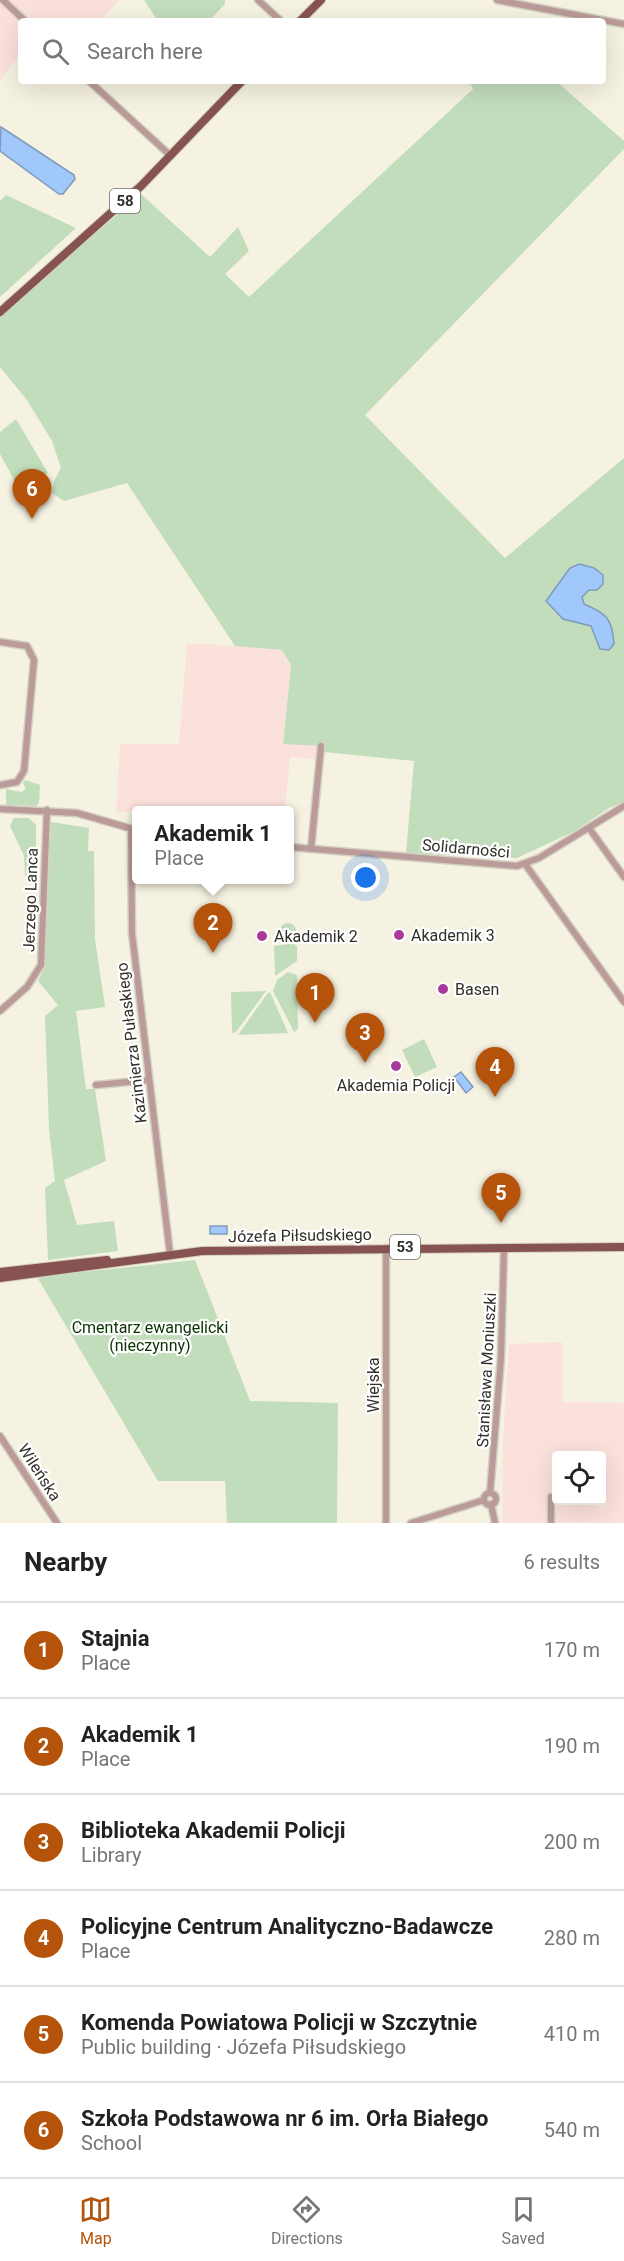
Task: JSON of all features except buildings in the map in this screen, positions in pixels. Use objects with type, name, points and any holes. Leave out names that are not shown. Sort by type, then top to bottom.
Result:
[{"type":"main road","points":[[303,18],[321,0]]},
{"type":"main road","name":"58","points":[[0,312],[124,202],[239,84]]},
{"type":"main road","name":"Józefa Piłsudskiego","points":[[0,1272],[97,1260],[240,1249],[624,1247]]},
{"type":"main road","name":"Józefa Piłsudskiego","points":[[0,1278],[98,1266],[120,1260]]},
{"type":"street","points":[[3,0],[22,18]]},
{"type":"street","points":[[258,0],[278,18]]},
{"type":"street","points":[[497,0],[592,18]]},
{"type":"street","points":[[606,21],[624,24]]},
{"type":"street","points":[[92,84],[171,156]]},
{"type":"street","points":[[0,642],[27,646],[33,656],[34,664],[23,774],[14,784],[0,785]]},
{"type":"street","points":[[311,849],[321,746]]},
{"type":"street","name":"Solidarności","points":[[294,847],[481,864],[525,864],[624,806]]},
{"type":"street","points":[[0,809],[77,813],[132,829]]},
{"type":"street","name":"Jerzego Lanca","points":[[0,1011],[27,987],[41,965],[47,810]]},
{"type":"street","points":[[589,828],[624,878]]},
{"type":"street","points":[[525,864],[624,1002]]},
{"type":"street","name":"Kazimierza Pułaskiego","points":[[133,884],[132,933],[170,1254]]},
{"type":"street","points":[[96,1086],[149,1080]]},
{"type":"street","name":"Wiejska","points":[[386,1247],[386,1523]]},
{"type":"street","name":"Stanisława Moniuszki","points":[[491,1504],[496,1498],[490,1493],[501,1358],[504,1248]]},
{"type":"street","name":"Wileńska","points":[[0,1436],[57,1523]]},
{"type":"street","points":[[484,1500],[485,1495],[490,1493]]},
{"type":"street","points":[[551,1497],[551,1523]]},
{"type":"street","points":[[411,1523],[484,1500],[491,1504],[495,1523]]},
{"type":"shaded area","points":[[0,0],[120,0],[102,18],[18,18],[18,58],[0,80]]},
{"type":"shaded area","points":[[187,643],[282,649],[291,665],[283,743],[324,746],[322,760],[290,757],[285,806],[132,806],[132,811],[116,813],[120,744],[179,744]]},
{"type":"shaded area","points":[[562,1342],[563,1402],[624,1403],[624,1523],[502,1523],[503,1440],[509,1344]]},
{"type":"green space","points":[[144,0],[225,0],[225,4],[212,18],[156,18]]},
{"type":"green space","points":[[470,84],[559,84],[624,141],[624,149],[365,415],[505,558],[624,458],[624,802],[609,808],[575,831],[517,858],[406,853],[414,761],[323,752],[323,746],[283,744],[291,665],[282,650],[235,646],[127,483],[64,501],[52,493],[54,481],[61,468],[52,441],[27,400],[0,367],[0,316],[141,194],[210,257],[238,227],[249,251],[225,274],[249,297],[473,89]]},
{"type":"green space","points":[[6,195],[76,228],[0,297],[0,201]]},
{"type":"green space","points":[[16,419],[48,473],[19,489],[0,454],[0,432]]},
{"type":"green space","points":[[25,780],[40,785],[39,803],[36,806],[6,805],[6,789],[22,792],[26,788],[23,783]]},
{"type":"green space","points":[[14,818],[29,818],[36,825],[36,873],[25,876],[24,856],[10,826]]},
{"type":"green space","points":[[51,822],[89,828],[88,851],[94,851],[95,939],[105,1007],[76,1011],[86,1089],[95,1089],[106,1161],[64,1180],[77,1225],[114,1221],[118,1251],[48,1260],[45,1188],[55,1181],[49,1129],[45,1016],[58,1005],[38,981],[45,966]]},
{"type":"green space","points":[[288,923],[294,925],[296,931],[294,937],[288,939],[282,937],[280,931],[282,925]]},
{"type":"green space","points":[[293,943],[297,947],[297,961],[275,976],[274,946]]},
{"type":"green space","points":[[288,972],[297,975],[298,1029],[294,1032],[273,991],[277,980]]},
{"type":"green space","points":[[266,991],[236,1032],[232,1033],[231,992]]},
{"type":"green space","points":[[270,992],[288,1033],[238,1035],[267,994]]},
{"type":"green space","points":[[424,1039],[437,1067],[415,1077],[402,1050]]},
{"type":"green space","name":"Cmentarz ewangelicki (nieczynny)","points":[[195,1260],[250,1401],[338,1403],[337,1523],[227,1523],[225,1481],[158,1481],[37,1277]]},
{"type":"water","points":[[1,127],[74,175],[75,179],[63,194],[59,194],[0,151]]},
{"type":"water","points":[[579,564],[594,568],[603,575],[603,584],[597,590],[589,590],[582,597],[584,604],[603,614],[610,623],[614,644],[609,650],[600,649],[591,626],[563,619],[546,601],[570,568]]},
{"type":"water","points":[[461,1072],[473,1087],[466,1093],[454,1077]]},
{"type":"water","points":[[210,1226],[227,1226],[227,1234],[210,1234]]},
{"type":"place","name":"Szkoła Podstawowa nr 6 im. Orła Białego","points":[[32,519]]},
{"type":"place","name":"Akademik 3","points":[[399,935]]},
{"type":"place","name":"Akademik 2","points":[[262,936]]},
{"type":"place","name":"Akademik 1","points":[[213,953]]},
{"type":"place","name":"Basen","points":[[443,989]]},
{"type":"place","name":"Stajnia","points":[[315,1023]]},
{"type":"place","name":"Biblioteka Akademii Policji","points":[[365,1063]]},
{"type":"place","name":"Akademia Policji","points":[[396,1066]]},
{"type":"place","name":"Policyjne Centrum Analityczno-Badawcze","points":[[495,1097]]},
{"type":"place","name":"Komenda Powiatowa Policji w Szczytnie","points":[[501,1223]]}]
